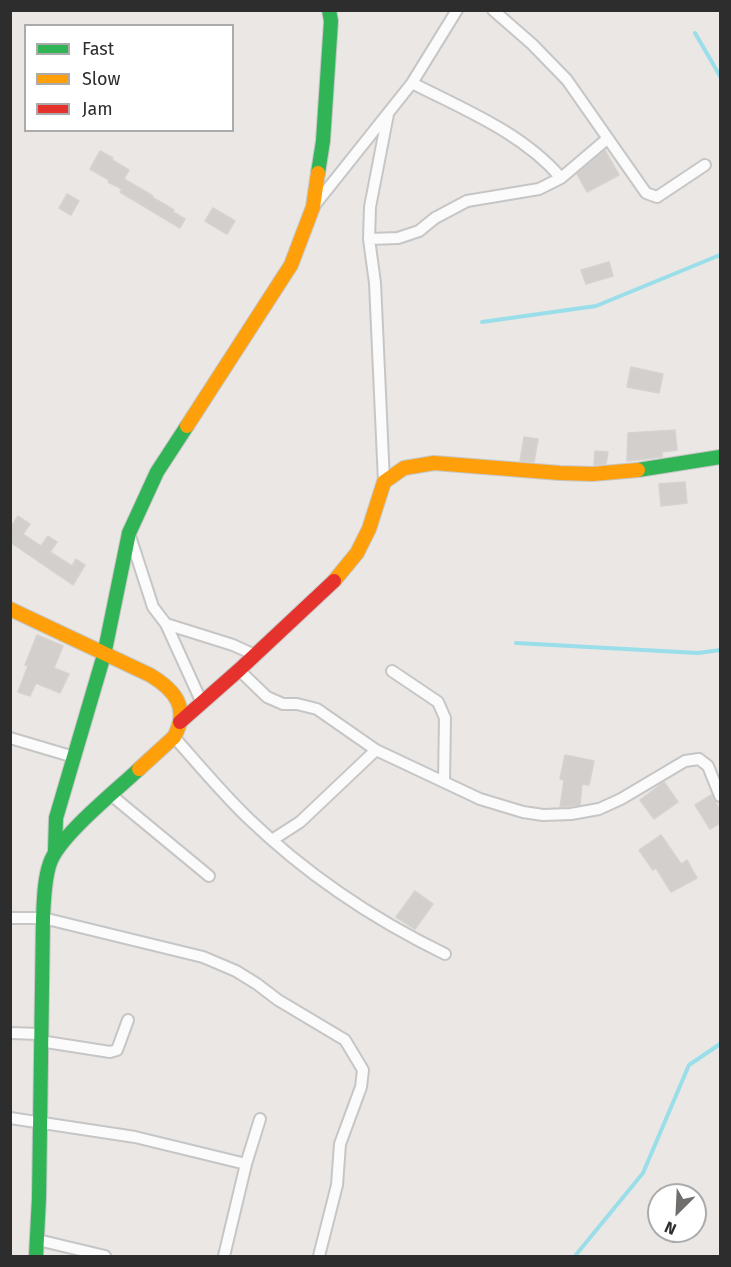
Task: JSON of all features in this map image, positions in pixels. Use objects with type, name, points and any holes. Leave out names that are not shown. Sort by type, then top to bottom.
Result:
[{"type":"street","points":[[56,851],[56,818],[104,655],[129,533],[156,472],[291,265],[313,207],[323,141],[329,10]]},
{"type":"street","points":[[313,207],[412,83],[457,10]]},
{"type":"street","points":[[493,10],[567,80],[646,193],[657,197],[705,165]]},
{"type":"street","points":[[412,83],[470,112],[506,134],[551,166],[561,177]]},
{"type":"street","points":[[180,722],[334,581],[357,553],[369,529],[384,482],[375,283],[369,239],[370,207],[388,114]]},
{"type":"street","points":[[369,239],[398,238],[419,231],[435,218],[467,201],[540,189],[561,177],[607,139]]},
{"type":"street","points":[[384,482],[404,468],[434,463],[592,474],[649,469],[720,457]]},
{"type":"street","points":[[129,533],[153,607],[166,624],[202,703]]},
{"type":"street","points":[[11,608],[104,655],[148,674],[172,691],[178,700],[180,722],[174,737],[65,838],[50,861],[43,918],[36,1257]]},
{"type":"street","points":[[166,624],[233,645],[255,655]]},
{"type":"street","points":[[239,670],[267,698],[283,704],[297,704],[317,709],[376,750],[480,799],[523,812],[543,815],[571,814],[606,806],[685,761],[699,759],[708,766],[720,796]]},
{"type":"street","points":[[392,671],[438,702],[446,718],[444,782]]},
{"type":"street","points":[[174,737],[247,817],[311,873],[398,931],[445,954]]},
{"type":"street","points":[[10,738],[74,757]]},
{"type":"street","points":[[272,840],[300,822],[376,750]]},
{"type":"street","points":[[111,795],[209,876]]},
{"type":"street","points":[[10,918],[43,918],[203,957],[236,971],[278,1000],[345,1040],[363,1070],[362,1087],[340,1144],[337,1185],[319,1257]]},
{"type":"street","points":[[10,1033],[110,1052],[117,1050],[120,1045],[128,1020]]},
{"type":"street","points":[[10,1118],[135,1137],[246,1164]]},
{"type":"street","points":[[224,1257],[246,1164],[260,1119]]},
{"type":"street","points":[[38,1240],[105,1257]]},
{"type":"building","points":[[605,150],[619,175],[587,192],[577,174]]},
{"type":"building","points":[[100,151],[129,170],[124,179],[185,219],[180,228],[120,192],[122,189],[90,169]]},
{"type":"building","points":[[67,194],[79,201],[71,215],[59,208]]},
{"type":"building","points":[[213,208],[235,221],[227,234],[205,221]]},
{"type":"building","points":[[609,262],[613,276],[586,284],[581,270]]},
{"type":"building","points":[[631,367],[663,374],[659,393],[627,387]]},
{"type":"building","points":[[675,430],[677,450],[662,452],[662,457],[627,461],[628,433]]},
{"type":"building","points":[[524,437],[538,439],[534,462],[520,461]]},
{"type":"building","points":[[595,451],[608,452],[606,464],[594,465]]},
{"type":"building","points":[[685,482],[687,503],[661,506],[659,484]]},
{"type":"building","points":[[18,516],[30,524],[23,534],[41,546],[48,536],[57,542],[50,552],[72,566],[76,559],[85,565],[73,585],[10,542],[10,528]]},
{"type":"building","points":[[37,635],[63,646],[54,668],[69,674],[60,693],[36,683],[30,696],[18,692],[28,666],[25,665]]},
{"type":"building","points":[[565,755],[594,761],[589,785],[582,784],[580,805],[560,807],[564,780],[560,779]]},
{"type":"building","points":[[664,782],[678,802],[654,819],[640,800]]},
{"type":"building","points":[[711,795],[720,810],[720,823],[710,829],[695,805]]},
{"type":"building","points":[[661,835],[681,864],[687,860],[697,878],[671,892],[656,868],[653,870],[639,850]]},
{"type":"building","points":[[415,891],[433,904],[415,929],[396,917]]},
{"type":"waterway","points":[[695,33],[720,76]]},
{"type":"waterway","points":[[482,322],[596,306],[720,255]]},
{"type":"waterway","points":[[516,643],[698,653],[720,650]]},
{"type":"waterway","points":[[575,1256],[643,1173],[689,1065],[720,1044]]},
{"type":"traffic: fast","points":[[318,173],[323,141],[331,21],[329,10]]},
{"type":"traffic: fast","points":[[55,851],[56,818],[104,655],[129,533],[157,472],[187,426]]},
{"type":"traffic: fast","points":[[638,470],[720,457]]},
{"type":"traffic: fast","points":[[36,1256],[43,918],[47,876],[56,852],[76,827],[139,769]]},
{"type":"traffic: slow","points":[[187,426],[291,265],[313,207],[318,173]]},
{"type":"traffic: slow","points":[[334,581],[357,553],[369,529],[384,482],[404,468],[434,463],[560,473],[592,474],[638,470]]},
{"type":"traffic: slow","points":[[10,609],[150,675],[173,694],[180,709],[179,727],[174,737],[139,769]]},
{"type":"traffic: jam","points":[[180,722],[334,581]]}]
